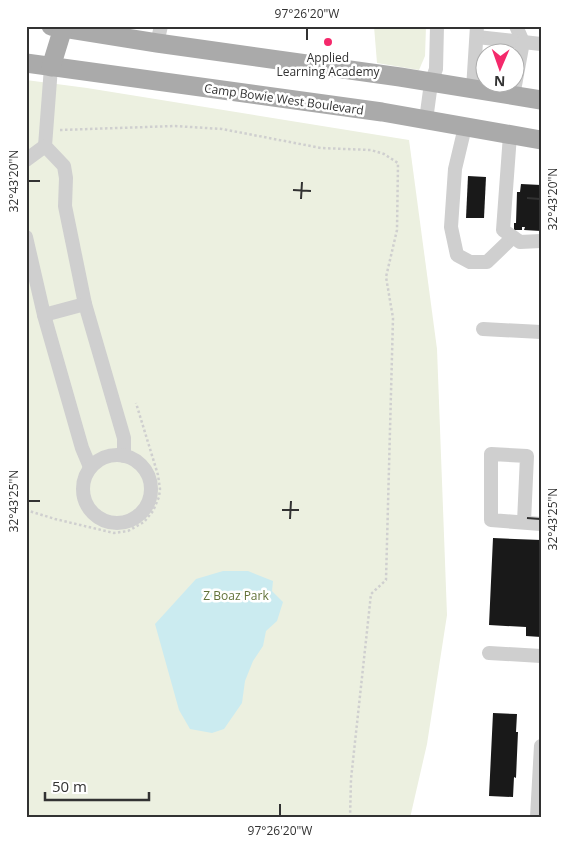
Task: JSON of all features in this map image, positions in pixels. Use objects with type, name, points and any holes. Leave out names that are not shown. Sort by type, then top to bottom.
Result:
[{"type":"main road","points":[[51,67],[59,27],[159,35],[431,83],[541,100]]},
{"type":"main road","name":"Camp Bowie West Boulevard","points":[[26,63],[382,112],[541,140]]},
{"type":"street","points":[[426,120],[431,83],[436,69],[437,26]]},
{"type":"street","points":[[516,26],[523,42]]},
{"type":"street","points":[[473,89],[477,31],[523,42]]},
{"type":"street","points":[[524,42],[541,44]]},
{"type":"street","points":[[51,67],[45,146],[64,166],[66,178],[65,206],[85,304],[124,438],[124,456]]},
{"type":"street","points":[[513,96],[514,92]]},
{"type":"street","points":[[465,127],[455,169],[451,227],[457,255],[470,262],[487,262],[512,237]]},
{"type":"street","points":[[510,135],[503,230],[520,242],[541,241]]},
{"type":"street","points":[[26,160],[45,146]]},
{"type":"street","points":[[26,237],[44,315],[82,448],[90,467]]},
{"type":"street","points":[[44,315],[85,304]]},
{"type":"street","points":[[483,329],[541,332]]},
{"type":"street","points":[[115,454],[139,462],[147,471],[152,484],[151,496],[147,507],[139,516],[126,523],[114,524],[104,522],[94,515],[88,508],[82,489],[84,477],[90,467],[103,457],[115,454]]},
{"type":"street","points":[[524,522],[527,456],[491,454],[490,520],[541,524]]},
{"type":"street","points":[[489,653],[541,656]]},
{"type":"street","points":[[541,746],[537,817],[541,817]]},
{"type":"path","points":[[46,131],[175,126],[222,129],[321,148],[371,150],[384,154],[398,162],[397,230],[386,277],[393,318],[386,580],[371,594],[352,769],[350,818]]},
{"type":"path","points":[[26,510],[114,533],[128,531],[144,522],[153,511],[160,489],[158,475],[136,403]]},
{"type":"green space","points":[[374,26],[426,26],[425,56],[419,70],[377,63]]},
{"type":"green space","name":"Z Boaz Park","points":[[26,80],[87,88],[409,140],[437,349],[447,615],[427,744],[410,818],[26,818]]},
{"type":"water","points":[[223,571],[248,571],[273,581],[272,591],[283,602],[277,621],[266,631],[263,646],[253,661],[245,681],[242,703],[224,729],[212,733],[190,729],[179,710],[155,624],[196,579]]},
{"type":"building","points":[[468,176],[486,177],[484,218],[466,218]]},
{"type":"building","points":[[521,184],[541,185],[541,231],[524,230],[525,227],[522,227],[522,230],[514,230],[517,192],[520,192]]},
{"type":"building","points":[[493,538],[541,540],[541,637],[526,636],[526,627],[489,625]]},
{"type":"building","points":[[493,713],[517,714],[516,778],[514,777],[513,797],[489,796]]},
{"type":"place","name":"Applied Learning Academy","points":[[328,42]]}]
